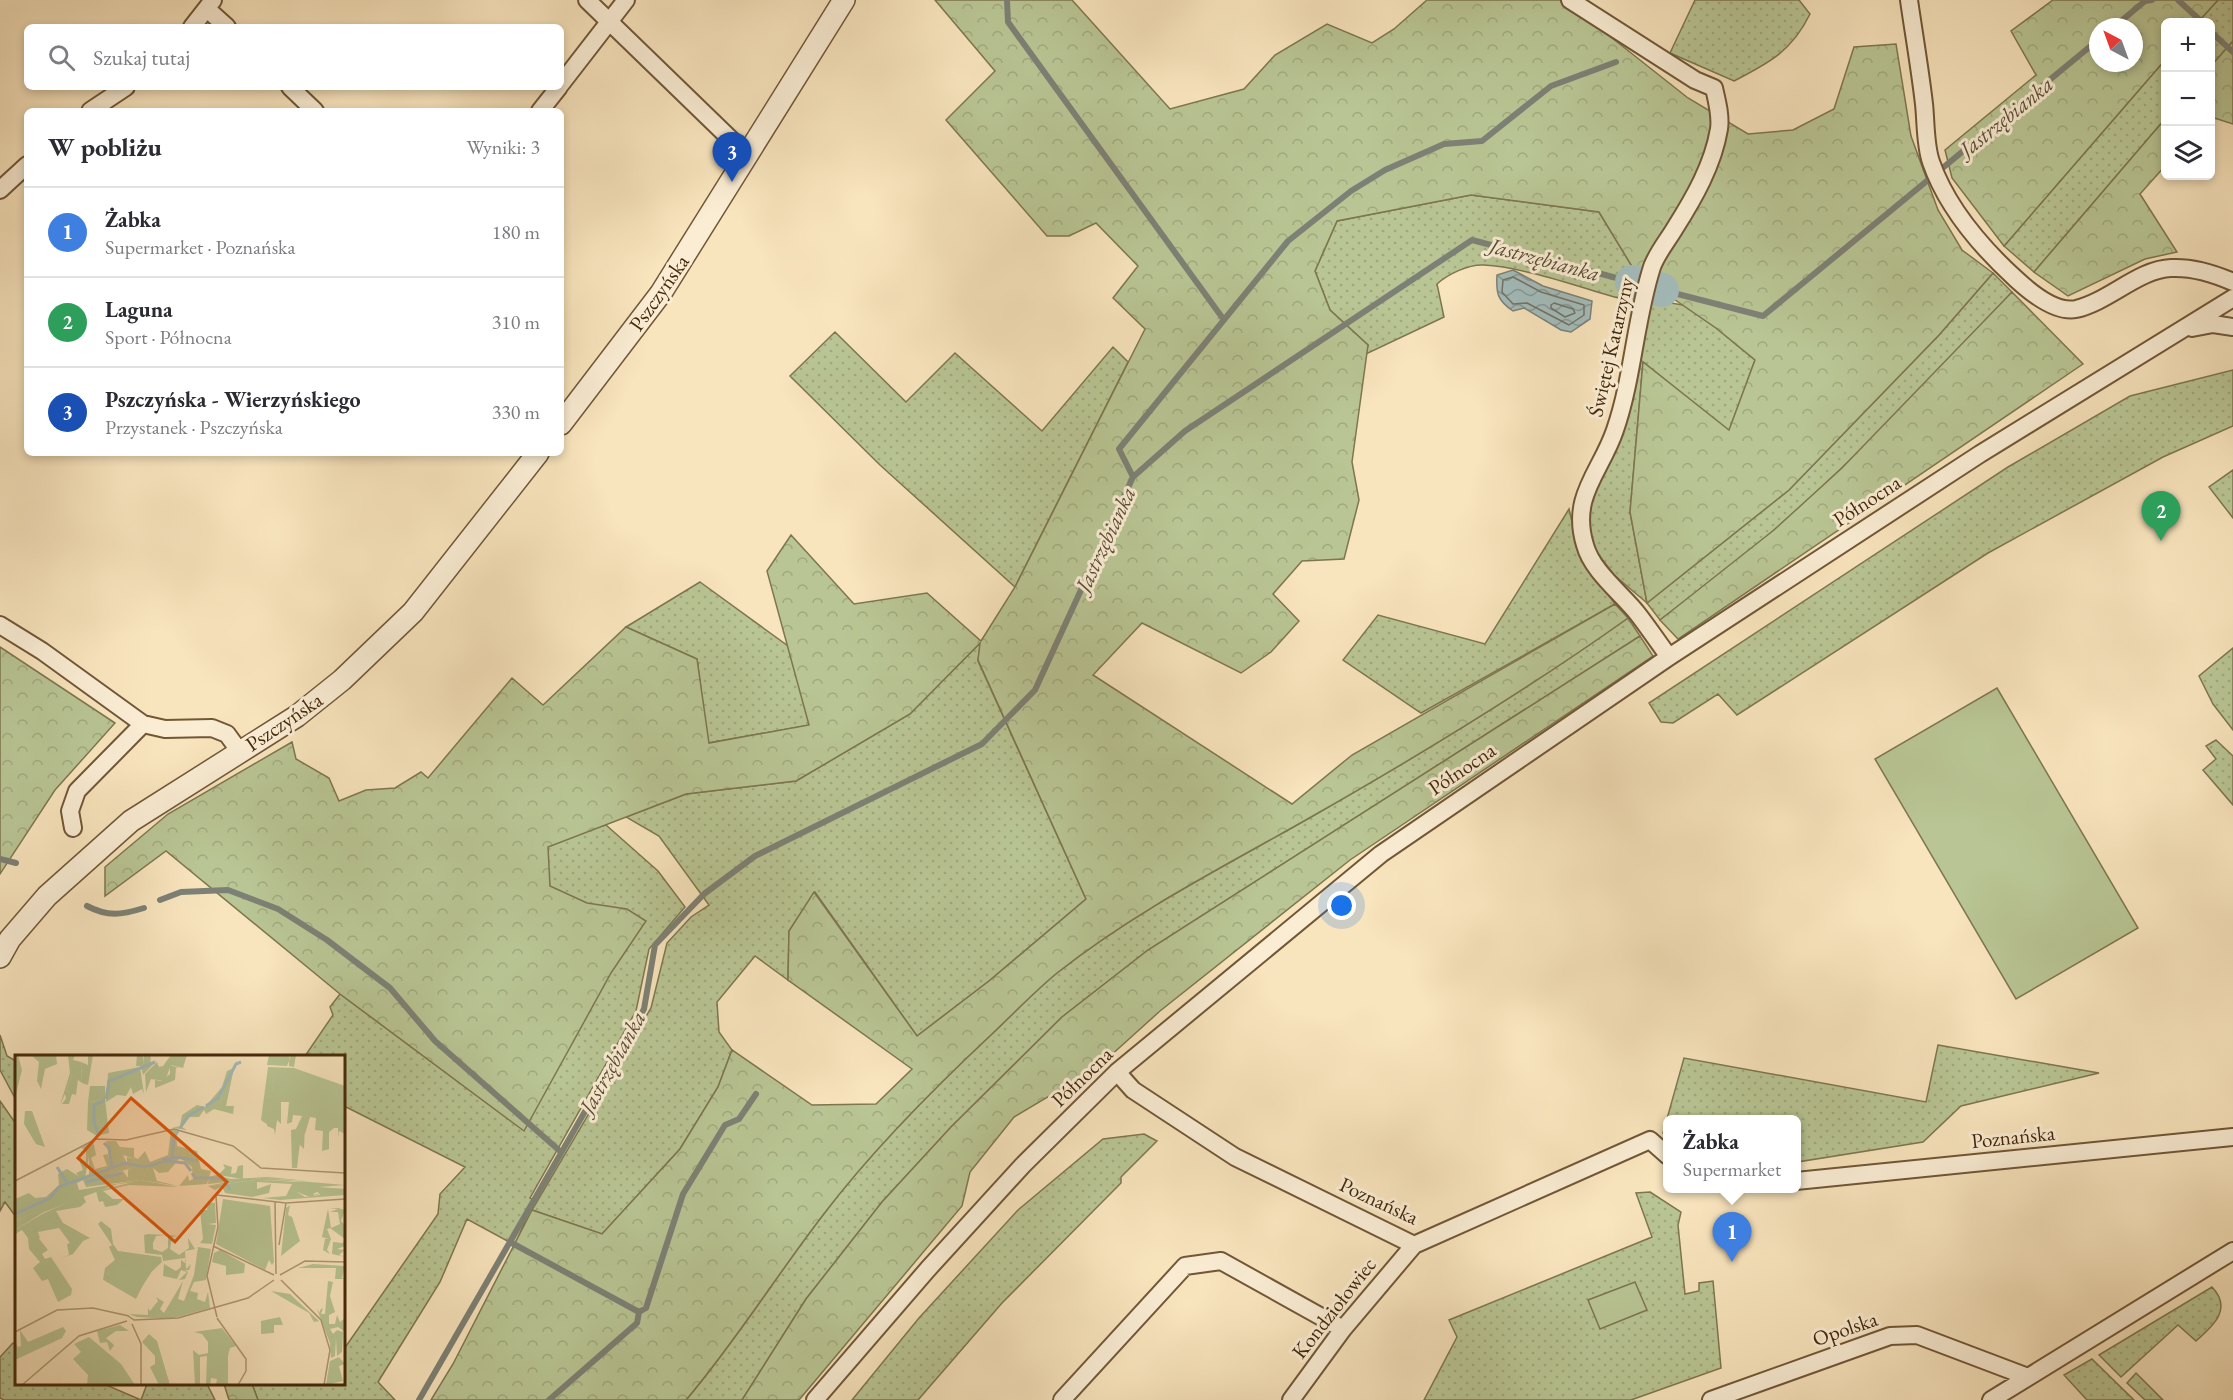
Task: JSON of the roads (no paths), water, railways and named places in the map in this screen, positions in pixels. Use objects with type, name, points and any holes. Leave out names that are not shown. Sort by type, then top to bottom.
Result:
[{"type":"street","points":[[587,0],[748,156]]},
{"type":"street","points":[[564,81],[626,0]]},
{"type":"street","name":"Pszczyńska","points":[[564,420],[661,293],[843,0]]},
{"type":"street","name":"Świętej Katarzyny","points":[[1570,0],[1686,75],[1714,88],[1719,127],[1706,170],[1696,194],[1653,264],[1644,296],[1622,412],[1612,439],[1584,493],[1580,517],[1585,547],[1669,657]]},
{"type":"street","points":[[1909,0],[1934,169],[1952,205],[1971,232],[2000,264],[2036,296],[2062,308],[2072,309],[2092,305],[2150,274],[2171,268],[2214,274],[2233,282]]},
{"type":"street","points":[[194,24],[210,4],[225,24]]},
{"type":"street","points":[[94,108],[122,90]]},
{"type":"street","points":[[293,90],[312,108]]},
{"type":"street","points":[[542,108],[557,90]]},
{"type":"street","points":[[0,190],[24,168]]},
{"type":"street","name":"Północna","points":[[815,1400],[928,1269],[1023,1165],[1117,1072],[1381,854],[1669,657],[1980,454],[2233,298]]},
{"type":"street","points":[[2179,331],[2213,324],[2233,327]]},
{"type":"street","name":"Pszczyńska","points":[[0,957],[10,939],[47,896],[131,821],[297,716],[342,680],[414,612],[536,456]]},
{"type":"street","points":[[0,625],[42,651],[143,724],[165,729],[212,728],[227,734],[240,752]]},
{"type":"street","points":[[73,828],[70,811],[77,791],[143,724]]},
{"type":"street","name":"Poznańska","points":[[1117,1072],[1133,1090],[1235,1157],[1414,1245],[1650,1140],[1663,1152]]},
{"type":"street","name":"Poznańska","points":[[1801,1181],[2233,1137]]},
{"type":"street","name":"Kondziołowiec","points":[[1291,1400],[1343,1329],[1414,1245]]},
{"type":"street","points":[[1991,1400],[2233,1251]]},
{"type":"street","points":[[1062,1400],[1185,1266],[1221,1261],[1343,1329]]},
{"type":"street","name":"Opolska","points":[[1711,1400],[1890,1336],[1917,1335],[2028,1377]]},
{"type":"water","points":[[1513,270],[1543,286],[1592,301],[1590,319],[1571,332],[1561,330],[1524,308],[1513,311],[1501,300],[1497,291],[1497,275]]},
{"type":"waterway","points":[[1007,0],[1008,22],[1224,320]]},
{"type":"waterway","name":"Jastrzębianka","points":[[2125,18],[2145,1],[2152,0]]},
{"type":"waterway","name":"Jastrzębianka","points":[[2178,0],[2198,18]]},
{"type":"waterway","name":"Jastrzębianka","points":[[2215,36],[2233,52]]},
{"type":"waterway","name":"Jastrzębianka","points":[[1662,290],[1763,316],[2089,47]]},
{"type":"waterway","points":[[1133,477],[1119,449],[1288,241],[1351,191],[1385,170],[1444,144],[1482,141],[1551,86],[1616,62]]},
{"type":"waterway","name":"Jastrzębianka","points":[[419,1400],[644,1009],[655,945],[704,894],[755,856],[982,744],[1035,690],[1133,477],[1185,431],[1472,240],[1632,282]]},
{"type":"waterway","name":"Jastrzębianka","points":[[1632,282],[1662,290]]},
{"type":"waterway","points":[[0,859],[16,863]]},
{"type":"waterway","points":[[160,900],[181,892],[228,890],[278,909],[327,940],[390,988],[435,1041],[561,1152]]},
{"type":"waterway","points":[[87,906],[115,914],[144,908]]},
{"type":"waterway","points":[[549,1400],[637,1323],[639,1312],[646,1308],[683,1194],[725,1125],[739,1119],[756,1094]]},
{"type":"waterway","points":[[510,1242],[639,1312]]},
{"type":"place","name":"Pszczyńska - Wierzyńskiego","points":[[732,182]]},
{"type":"place","name":"Laguna","points":[[2161,541]]},
{"type":"place","name":"Żabka","points":[[1732,1262]]}]
